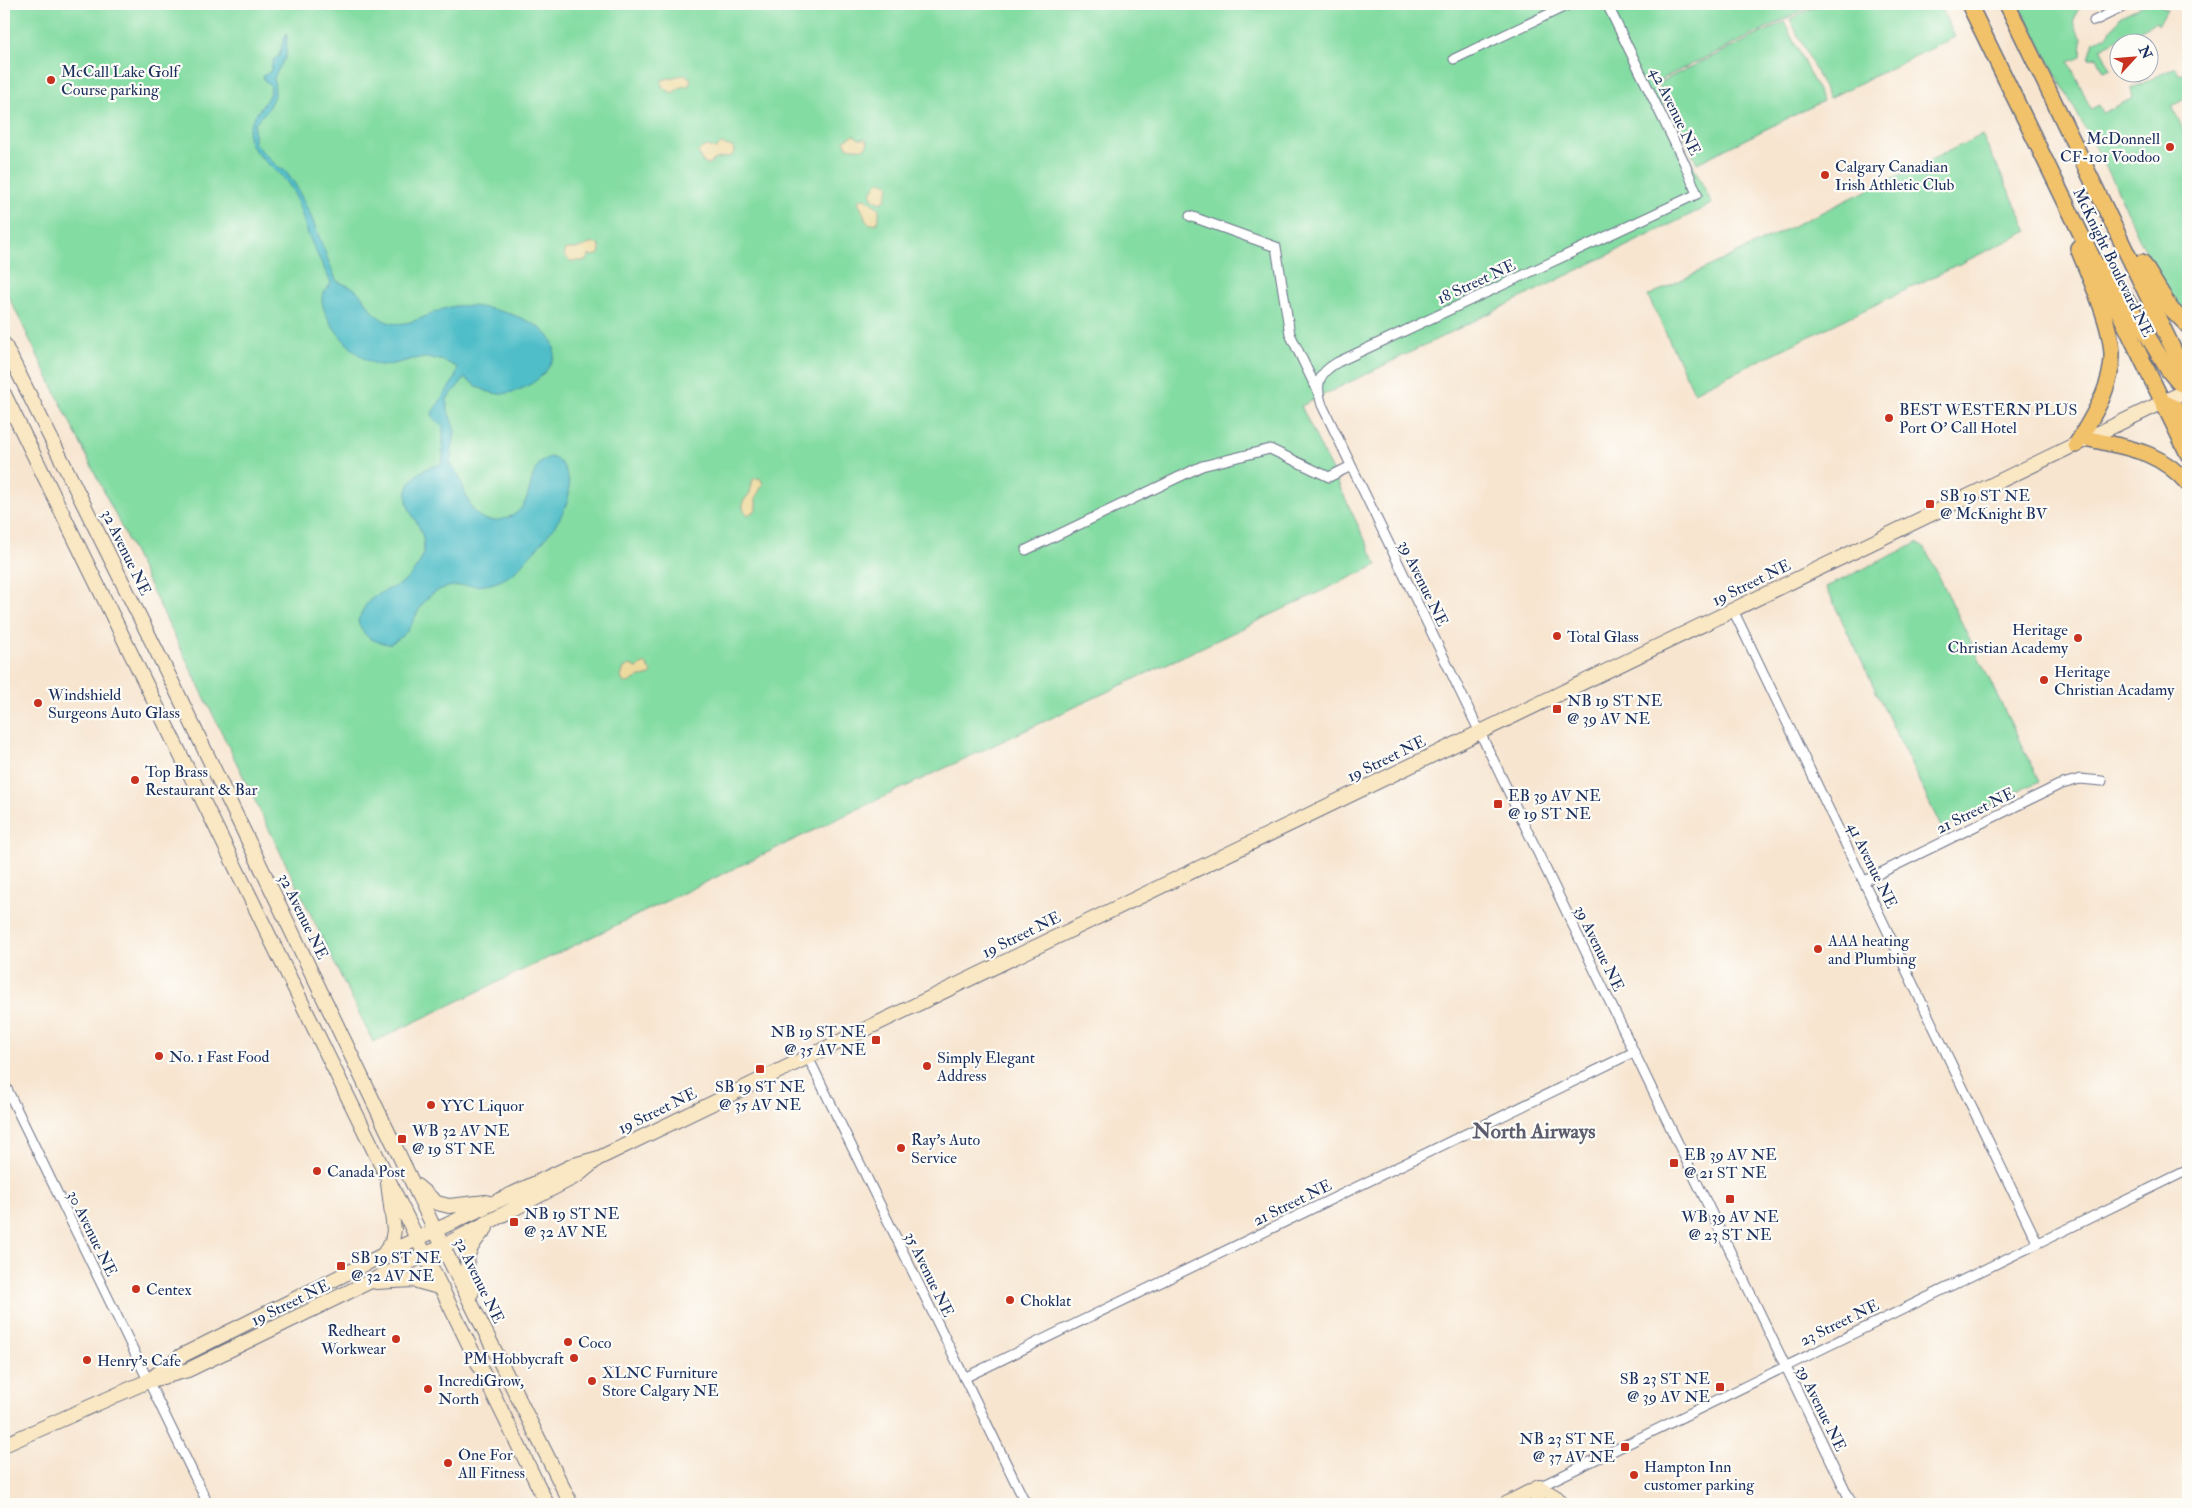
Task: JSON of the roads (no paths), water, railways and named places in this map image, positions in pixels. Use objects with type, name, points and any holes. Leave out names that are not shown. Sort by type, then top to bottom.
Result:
[{"type":"main road","name":"McKnight Boulevard NE","points":[[1969,4],[2188,454]]},
{"type":"main road","name":"McKnight Boulevard NE","points":[[2006,4],[2074,140],[2188,380]]},
{"type":"main road","points":[[2074,140],[2149,275],[2171,310],[2188,326]]},
{"type":"main road","points":[[2049,169],[2100,307],[2109,334],[2112,354],[2109,376],[2098,407],[2082,442],[2158,457],[2188,484]]},
{"type":"main road","points":[[2071,215],[2110,271],[2168,370],[2179,383],[2188,389]]},
{"type":"main road","points":[[2163,402],[2176,408],[2188,423]]},
{"type":"street","points":[[1454,59],[1570,4]]},
{"type":"street","name":"42 Avenue NE","points":[[1607,4],[1684,162],[1697,194],[1673,205]]},
{"type":"street","points":[[2094,20],[2129,4]]},
{"type":"street","name":"18 Street NE","points":[[1318,392],[1320,378],[1338,362],[1673,205]]},
{"type":"street","points":[[1190,216],[1276,247],[1290,334],[1318,392]]},
{"type":"street","name":"32 Avenue NE","points":[[4,345],[178,695],[443,1246],[571,1504]]},
{"type":"street","name":"19 Street NE","points":[[148,1381],[181,1356],[382,1255],[574,1165],[599,1158],[2082,442],[2188,389]]},
{"type":"street","name":"39 Avenue NE","points":[[1318,392],[1322,405],[1351,466],[1852,1504]]},
{"type":"street","points":[[4,394],[548,1504]]},
{"type":"street","points":[[1026,550],[1202,466],[1270,449],[1329,477],[1351,466]]},
{"type":"street","name":"41 Avenue NE","points":[[1733,610],[2038,1242]]},
{"type":"street","name":"21 Street NE","points":[[1864,881],[2059,785],[2080,779],[2102,781]]},
{"type":"street","name":"21 Street NE","points":[[964,1378],[1634,1052]]},
{"type":"street","name":"35 Avenue NE","points":[[808,1057],[1026,1504]]},
{"type":"street","name":"30 Avenue NE","points":[[4,1083],[7,1100],[208,1504]]},
{"type":"street","name":"19 Street NE","points":[[4,1445],[148,1381],[188,1370],[492,1221],[578,1176],[599,1158]]},
{"type":"street","name":"23 Street NE","points":[[1506,1504],[2188,1170]]},
{"type":"street","points":[[382,1255],[392,1242],[394,1230],[387,1174]]},
{"type":"street","points":[[413,1182],[437,1203],[449,1206],[495,1201]]},
{"type":"street","points":[[475,1310],[468,1275],[467,1254],[474,1241],[492,1221]]},
{"type":"street","points":[[369,1282],[413,1280],[442,1288]]},
{"type":"street","points":[[1537,1504],[1539,1487],[1557,1498],[1560,1504]]},
{"type":"water","points":[[287,34],[286,56],[274,77],[275,93],[268,109],[254,124],[254,143],[276,165],[285,171],[295,184],[310,214],[336,280],[356,290],[375,314],[391,323],[400,324],[416,320],[440,310],[456,306],[483,307],[517,316],[532,323],[545,332],[553,343],[554,355],[551,363],[540,377],[532,383],[516,391],[499,394],[480,388],[465,378],[447,399],[447,407],[455,431],[450,465],[461,481],[473,509],[479,516],[487,520],[499,520],[512,516],[521,509],[526,500],[535,470],[541,462],[550,457],[553,458],[558,461],[566,472],[569,486],[568,499],[563,513],[555,526],[516,571],[493,583],[450,587],[437,591],[420,607],[405,633],[389,644],[373,640],[365,634],[358,620],[370,600],[405,580],[411,575],[422,558],[423,538],[409,508],[407,501],[408,488],[421,472],[427,468],[439,465],[443,460],[443,426],[434,419],[432,413],[454,380],[458,368],[432,358],[414,359],[389,365],[371,362],[352,349],[328,318],[322,297],[331,283],[308,234],[297,200],[286,181],[257,153],[249,140],[248,134],[249,127],[267,99],[271,87],[264,80],[263,76],[270,72],[273,60],[279,56]]},
{"type":"place","name":"McCall Lake Golf Course parking","points":[[51,80]]},
{"type":"place","name":"McDonnell CF-101 Voodoo","points":[[2170,147]]},
{"type":"place","name":"Calgary Canadian Irish Athletic Club","points":[[1825,175]]},
{"type":"place","name":"BEST WESTERN PLUS Port O' Call Hotel","points":[[1889,418]]},
{"type":"place","name":"SB 19 ST NE @ McKnight BV","points":[[1930,504]]},
{"type":"place","name":"Total Glass","points":[[1557,636]]},
{"type":"place","name":"Heritage Christian Academy","points":[[2078,638]]},
{"type":"place","name":"Heritage Christian Acadamy","points":[[2044,680]]},
{"type":"place","name":"Windshield Surgeons Auto Glass","points":[[38,703]]},
{"type":"place","name":"NB 19 ST NE @ 39 AV NE","points":[[1557,709]]},
{"type":"place","name":"Top Brass Restaurant & Bar","points":[[135,780]]},
{"type":"place","name":"EB 39 AV NE @ 19 ST NE","points":[[1498,804]]},
{"type":"place","name":"AAA heating and Plumbing","points":[[1818,949]]},
{"type":"place","name":"NB 19 ST NE @ 35 AV NE","points":[[876,1040]]},
{"type":"place","name":"No. 1 Fast Food","points":[[159,1056]]},
{"type":"place","name":"Simply Elegant Address","points":[[927,1066]]},
{"type":"place","name":"SB 19 ST NE @ 35 AV NE","points":[[760,1069]]},
{"type":"place","name":"YYC Liquor","points":[[431,1105]]},
{"type":"place","name":"WB 32 AV NE @ 19 ST NE","points":[[402,1139]]},
{"type":"place","name":"Ray's Auto Service","points":[[901,1148]]},
{"type":"place","name":"EB 39 AV NE @ 21 ST NE","points":[[1674,1163]]},
{"type":"place","name":"Canada Post","points":[[317,1171]]},
{"type":"place","name":"WB 39 AV NE @ 23 ST NE","points":[[1730,1199]]},
{"type":"place","name":"NB 19 ST NE @ 32 AV NE","points":[[514,1222]]},
{"type":"place","name":"SB 19 ST NE @ 32 AV NE","points":[[341,1266]]},
{"type":"place","name":"Centex","points":[[136,1289]]},
{"type":"place","name":"Choklat","points":[[1010,1300]]},
{"type":"place","name":"Redheart Workwear","points":[[396,1339]]},
{"type":"place","name":"Coco","points":[[568,1342]]},
{"type":"place","name":"PM Hobbycraft","points":[[574,1358]]},
{"type":"place","name":"Henry's Cafe","points":[[87,1360]]},
{"type":"place","name":"XLNC Furniture Store Calgary NE","points":[[592,1381]]},
{"type":"place","name":"SB 23 ST NE @ 39 AV NE","points":[[1720,1387]]},
{"type":"place","name":"IncrediGrow, North","points":[[428,1389]]},
{"type":"place","name":"NB 23 ST NE @ 37 AV NE","points":[[1625,1447]]},
{"type":"place","name":"One For All Fitness","points":[[448,1463]]},
{"type":"place","name":"Hampton Inn customer parking","points":[[1634,1475]]},
{"type":"district","name":"North Airways","points":[[1534,1131]]}]
